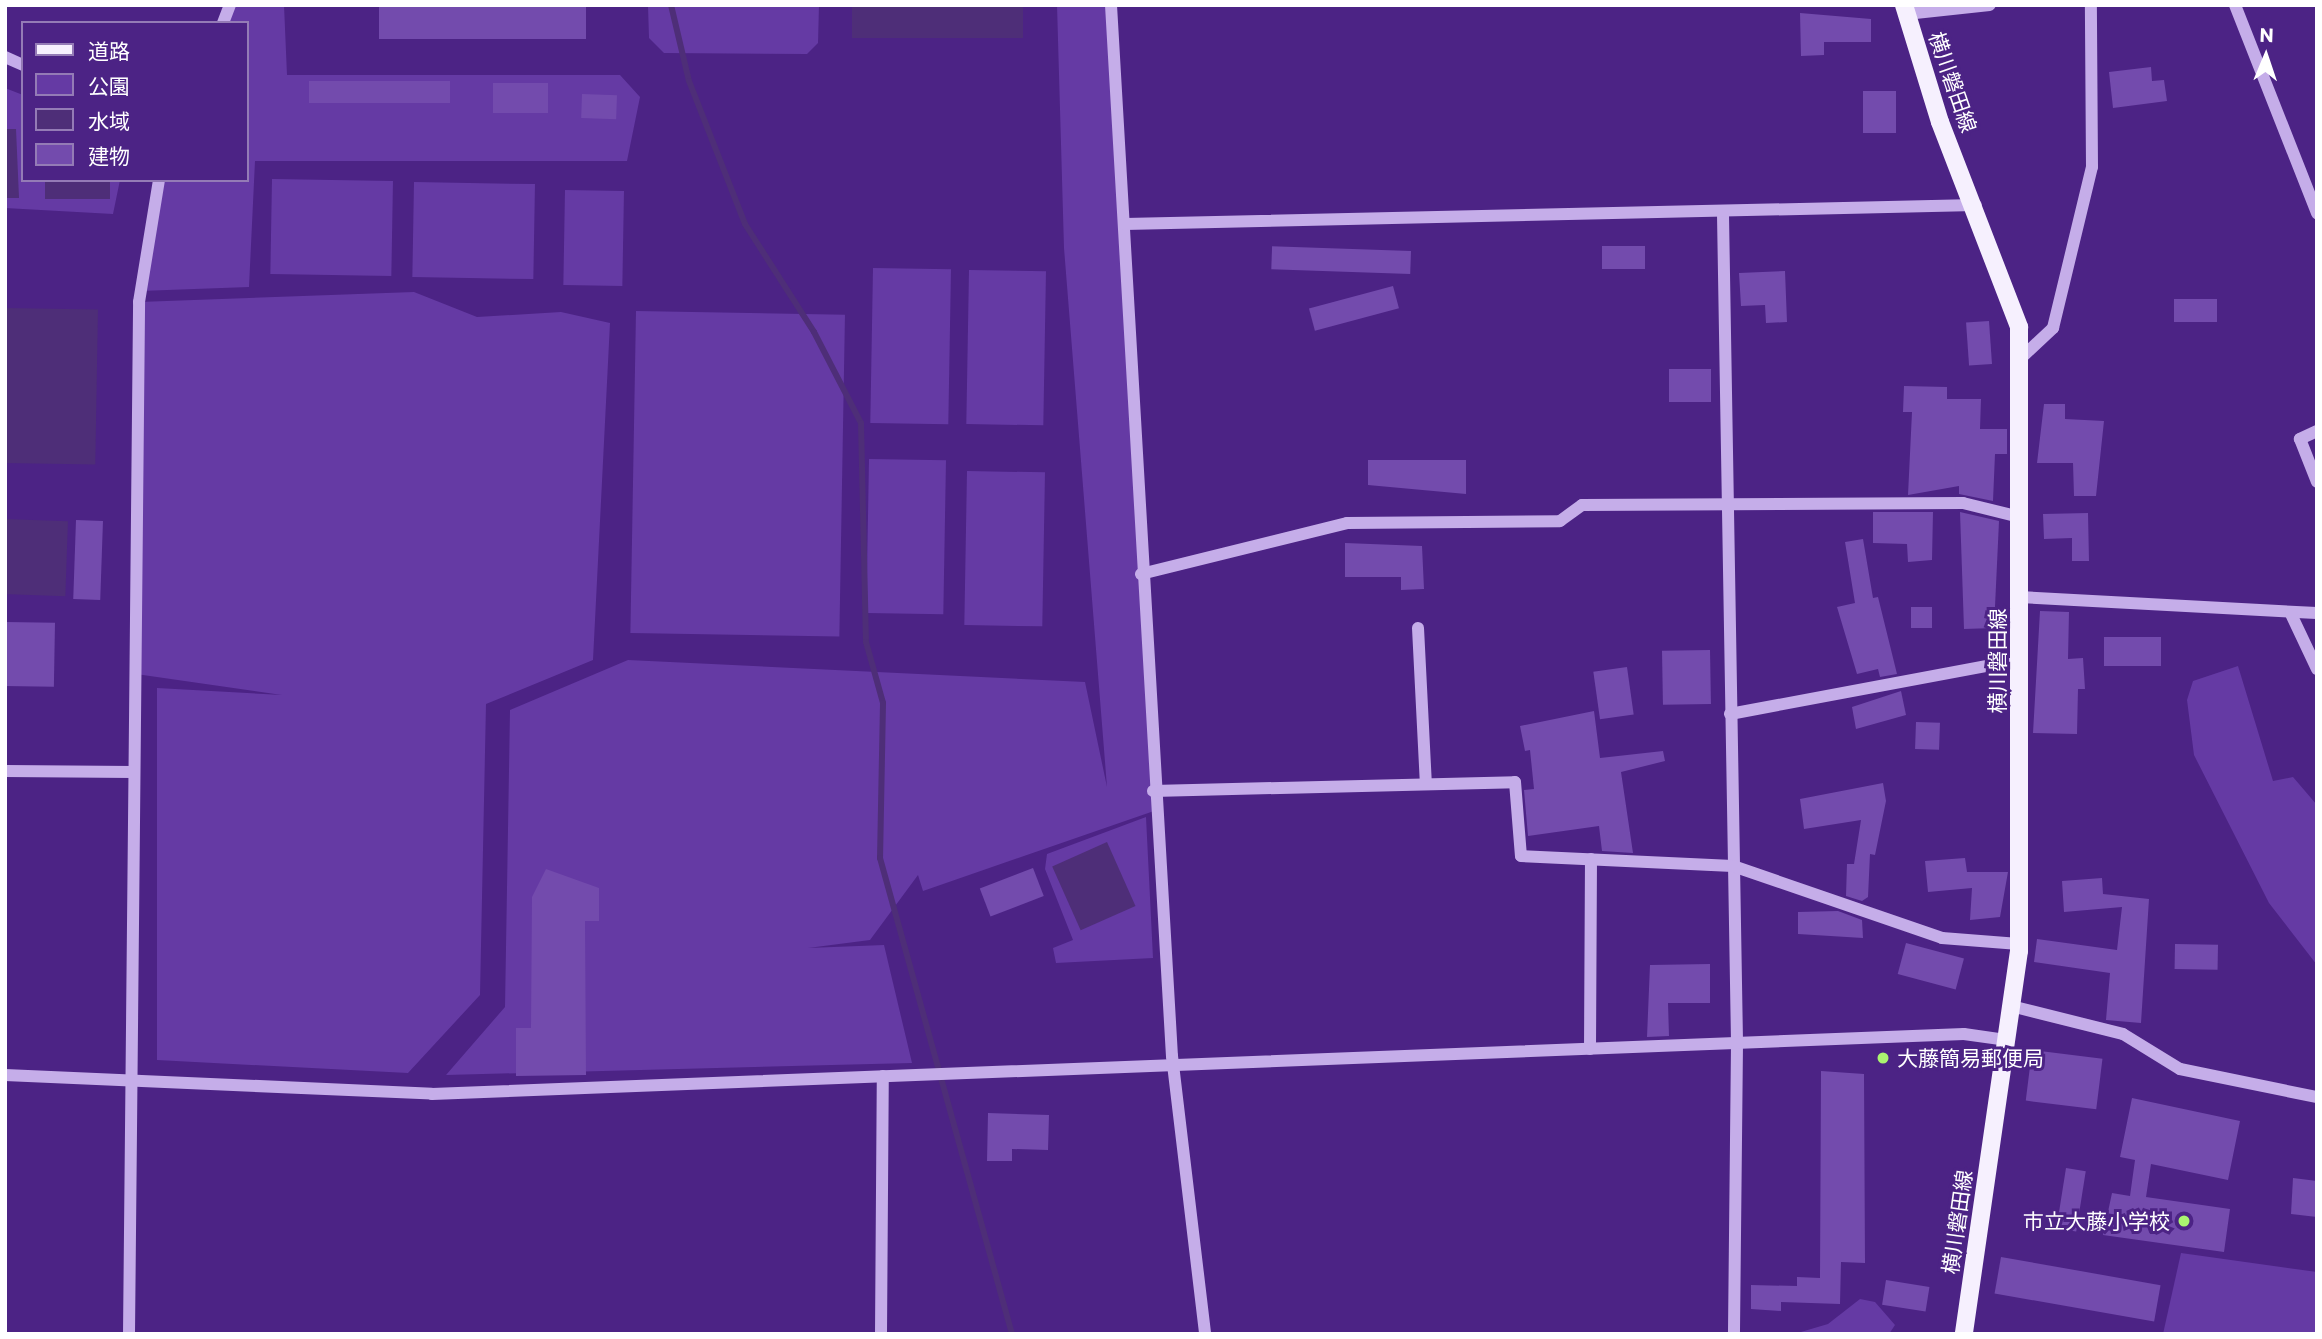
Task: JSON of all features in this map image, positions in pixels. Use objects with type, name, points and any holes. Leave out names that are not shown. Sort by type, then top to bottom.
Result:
[{"type":"main road","name":"横川磐田線","points":[[1905,9],[2009,291],[2019,360],[2019,944],[1964,1334]]},
{"type":"street","points":[[223,21],[230,5]]},
{"type":"street","points":[[1111,5],[1125,224],[1153,791],[1172,1065],[1205,1334]]},
{"type":"street","points":[[1905,9],[1990,5]]},
{"type":"street","points":[[2019,360],[2053,328],[2092,167],[2091,5]]},
{"type":"street","points":[[2235,5],[2317,213]]},
{"type":"street","points":[[5,57],[21,64]]},
{"type":"street","points":[[129,1334],[139,302],[159,182]]},
{"type":"street","points":[[1125,224],[1723,215],[1976,205]]},
{"type":"street","points":[[1723,215],[1737,1044],[1734,1334]]},
{"type":"street","points":[[2317,431],[2300,439],[2317,482]]},
{"type":"street","points":[[1141,574],[1347,523],[1560,521],[1582,505],[1964,503],[2020,517]]},
{"type":"street","points":[[2020,597],[2291,614],[2317,613]]},
{"type":"street","points":[[2291,614],[2317,669]]},
{"type":"street","points":[[1419,628],[1426,784]]},
{"type":"street","points":[[1730,714],[2019,660]]},
{"type":"street","points":[[5,771],[134,772]]},
{"type":"street","points":[[1153,791],[1515,782],[1521,856],[1733,866],[1942,938],[2019,944]]},
{"type":"street","points":[[1590,1049],[1591,859]]},
{"type":"street","points":[[2011,1006],[2123,1034],[2180,1069],[2317,1097]]},
{"type":"street","points":[[5,1075],[131,1086],[432,1094],[1964,1034],[2006,1040]]},
{"type":"street","points":[[881,1334],[883,1076]]},
{"type":"green space","points":[[232,5],[284,5],[287,75],[620,75],[640,97],[627,161],[255,161],[249,287],[140,291],[161,182],[248,182],[248,21],[226,21]]},
{"type":"green space","points":[[648,5],[819,5],[818,43],[807,54],[664,53],[649,38]]},
{"type":"green space","points":[[1057,5],[1107,5],[1154,811],[923,891],[918,875],[870,940],[808,948],[884,945],[912,1063],[446,1075],[505,1007],[510,710],[628,660],[1085,682],[1107,787],[1064,248]]},
{"type":"green space","points":[[5,88],[21,94],[21,182],[120,182],[113,214],[5,208]]},
{"type":"green space","points":[[272,179],[393,181],[391,276],[270,274]]},
{"type":"green space","points":[[414,182],[535,184],[533,279],[412,277]]},
{"type":"green space","points":[[565,190],[624,191],[622,286],[563,285]]},
{"type":"green space","points":[[873,268],[951,269],[948,424],[870,423]]},
{"type":"green space","points":[[969,270],[1046,271],[1043,425],[966,424]]},
{"type":"green space","points":[[414,292],[477,317],[561,312],[610,323],[593,660],[486,704],[480,995],[408,1073],[157,1060],[157,688],[282,695],[136,674],[139,302]]},
{"type":"green space","points":[[636,311],[845,315],[839,637],[630,633]]},
{"type":"green space","points":[[869,459],[946,460],[943,614],[866,613]]},
{"type":"green space","points":[[967,471],[1045,472],[1042,626],[964,625]]},
{"type":"green space","points":[[2238,666],[2273,781],[2293,777],[2317,805],[2317,965],[2269,903],[2194,755],[2187,700],[2193,681]]},
{"type":"green space","points":[[1146,817],[1153,958],[1056,963],[1053,948],[1073,940],[1045,869],[1047,854]]},
{"type":"green space","points":[[2181,1253],[2317,1272],[2317,1334],[2163,1334]]},
{"type":"green space","points":[[1860,1299],[1875,1302],[1895,1325],[1889,1334],[1794,1334],[1828,1324]]},
{"type":"water","points":[[852,5],[1023,5],[1023,38],[852,38]]},
{"type":"water","points":[[5,129],[16,129],[19,198],[5,198]]},
{"type":"water","points":[[45,182],[110,182],[110,199],[45,199]]},
{"type":"water","points":[[5,308],[98,310],[95,465],[5,463]]},
{"type":"water","points":[[5,519],[68,521],[65,596],[5,594]]},
{"type":"water","points":[[1107,842],[1135,906],[1081,930],[1052,866]]},
{"type":"building","points":[[379,5],[586,5],[586,39],[379,39]]},
{"type":"building","points":[[1800,13],[1871,19],[1871,42],[1824,42],[1824,55],[1801,56]]},
{"type":"building","points":[[2151,67],[2152,81],[2164,80],[2167,101],[2113,108],[2109,72]]},
{"type":"building","points":[[309,81],[450,81],[450,103],[309,103]]},
{"type":"building","points":[[493,83],[548,83],[548,113],[493,113]]},
{"type":"building","points":[[1863,91],[1896,91],[1896,133],[1863,133]]},
{"type":"building","points":[[582,94],[617,95],[616,119],[581,118]]},
{"type":"building","points":[[1272,246],[1411,251],[1410,274],[1271,269]]},
{"type":"building","points":[[1602,246],[1645,246],[1645,269],[1602,269]]},
{"type":"building","points":[[1785,271],[1787,322],[1766,323],[1765,305],[1741,306],[1739,273]]},
{"type":"building","points":[[1393,286],[1399,308],[1315,331],[1309,309]]},
{"type":"building","points":[[2174,299],[2217,299],[2217,322],[2174,322]]},
{"type":"building","points":[[1989,321],[1992,364],[1969,365],[1966,323]]},
{"type":"building","points":[[1669,369],[1711,369],[1711,402],[1669,402]]},
{"type":"building","points":[[1904,386],[1947,387],[1947,399],[1981,399],[1980,429],[2007,429],[2007,454],[1995,454],[1993,501],[1959,494],[1959,486],[1908,495],[1912,412],[1903,412]]},
{"type":"building","points":[[2044,404],[2065,404],[2065,419],[2104,421],[2096,496],[2074,496],[2073,463],[2037,463]]},
{"type":"building","points":[[1368,460],[1466,460],[1466,494],[1368,485]]},
{"type":"building","points":[[1873,512],[1933,512],[1932,560],[1908,562],[1907,544],[1873,543]]},
{"type":"building","points":[[1960,512],[1999,521],[1994,628],[1964,629]]},
{"type":"building","points":[[2088,513],[2089,561],[2072,561],[2072,538],[2044,539],[2043,514]]},
{"type":"building","points":[[76,520],[103,521],[100,600],[73,599]]},
{"type":"building","points":[[1863,539],[1873,598],[1878,597],[1897,674],[1880,677],[1878,669],[1857,674],[1837,607],[1855,603],[1845,542]]},
{"type":"building","points":[[1345,543],[1422,546],[1424,589],[1401,590],[1401,577],[1345,577]]},
{"type":"building","points":[[1911,607],[1932,607],[1932,628],[1911,628]]},
{"type":"building","points":[[2040,611],[2069,612],[2068,659],[2083,658],[2085,689],[2078,689],[2077,734],[2033,733]]},
{"type":"building","points":[[5,622],[55,623],[54,687],[5,686]]},
{"type":"building","points":[[2104,637],[2161,637],[2161,666],[2104,666]]},
{"type":"building","points":[[1710,650],[1711,704],[1663,705],[1662,651]]},
{"type":"building","points":[[1627,667],[1634,715],[1600,719],[1593,672]]},
{"type":"building","points":[[1901,691],[1906,715],[1856,729],[1852,707]]},
{"type":"building","points":[[1594,711],[1600,758],[1663,751],[1665,761],[1621,772],[1633,853],[1602,851],[1599,826],[1528,836],[1524,790],[1534,789],[1530,750],[1525,751],[1520,726]]},
{"type":"building","points":[[1916,722],[1940,723],[1939,750],[1915,749]]},
{"type":"building","points":[[1883,783],[1886,801],[1875,855],[1870,854],[1868,897],[1862,901],[1846,896],[1847,864],[1854,864],[1861,820],[1804,829],[1800,799]]},
{"type":"building","points":[[1965,858],[1967,872],[2008,872],[2000,917],[1970,920],[1972,888],[1928,892],[1925,861]]},
{"type":"building","points":[[1033,868],[1044,896],[991,916],[980,888]]},
{"type":"building","points":[[546,869],[599,888],[599,921],[585,921],[586,1075],[516,1076],[516,1028],[531,1028],[532,897]]},
{"type":"building","points":[[2102,878],[2103,894],[2149,899],[2141,1023],[2106,1020],[2110,973],[2034,962],[2037,939],[2117,950],[2122,907],[2064,912],[2062,881]]},
{"type":"building","points":[[1838,911],[1862,920],[1863,938],[1798,934],[1798,912]]},
{"type":"building","points":[[1906,943],[1964,959],[1956,989],[1898,974]]},
{"type":"building","points":[[2175,944],[2218,945],[2218,970],[2175,969]]},
{"type":"building","points":[[1710,964],[1710,1003],[1668,1003],[1669,1036],[1647,1037],[1650,965]]},
{"type":"building","points":[[2032,1050],[2102,1059],[2096,1109],[2026,1101]]},
{"type":"building","points":[[1821,1071],[1864,1074],[1865,1263],[1841,1262],[1840,1304],[1781,1302],[1781,1311],[1751,1309],[1751,1285],[1797,1286],[1797,1277],[1820,1278]]},
{"type":"building","points":[[2132,1098],[2240,1121],[2228,1180],[2151,1164],[2146,1197],[2230,1209],[2224,1252],[2103,1235],[2112,1193],[2130,1196],[2135,1160],[2120,1157]]},
{"type":"building","points":[[988,1113],[1049,1115],[1048,1150],[1012,1149],[1012,1161],[987,1161]]},
{"type":"building","points":[[2066,1168],[2086,1171],[2076,1231],[2056,1228]]},
{"type":"building","points":[[2293,1178],[2317,1181],[2317,1217],[2291,1214]]},
{"type":"building","points":[[2001,1257],[2161,1285],[2154,1322],[1995,1293]]},
{"type":"building","points":[[1886,1280],[1929,1287],[1926,1312],[1882,1305]]},
{"type":"waterway","points":[[671,5],[689,81],[745,224],[814,332],[861,423],[866,642],[883,703],[880,858],[1012,1334]]},
{"type":"place","name":"大藤簡易郵便局","points":[[1883,1058]]},
{"type":"place","name":"市立大藤小学校","points":[[2184,1221]]}]
